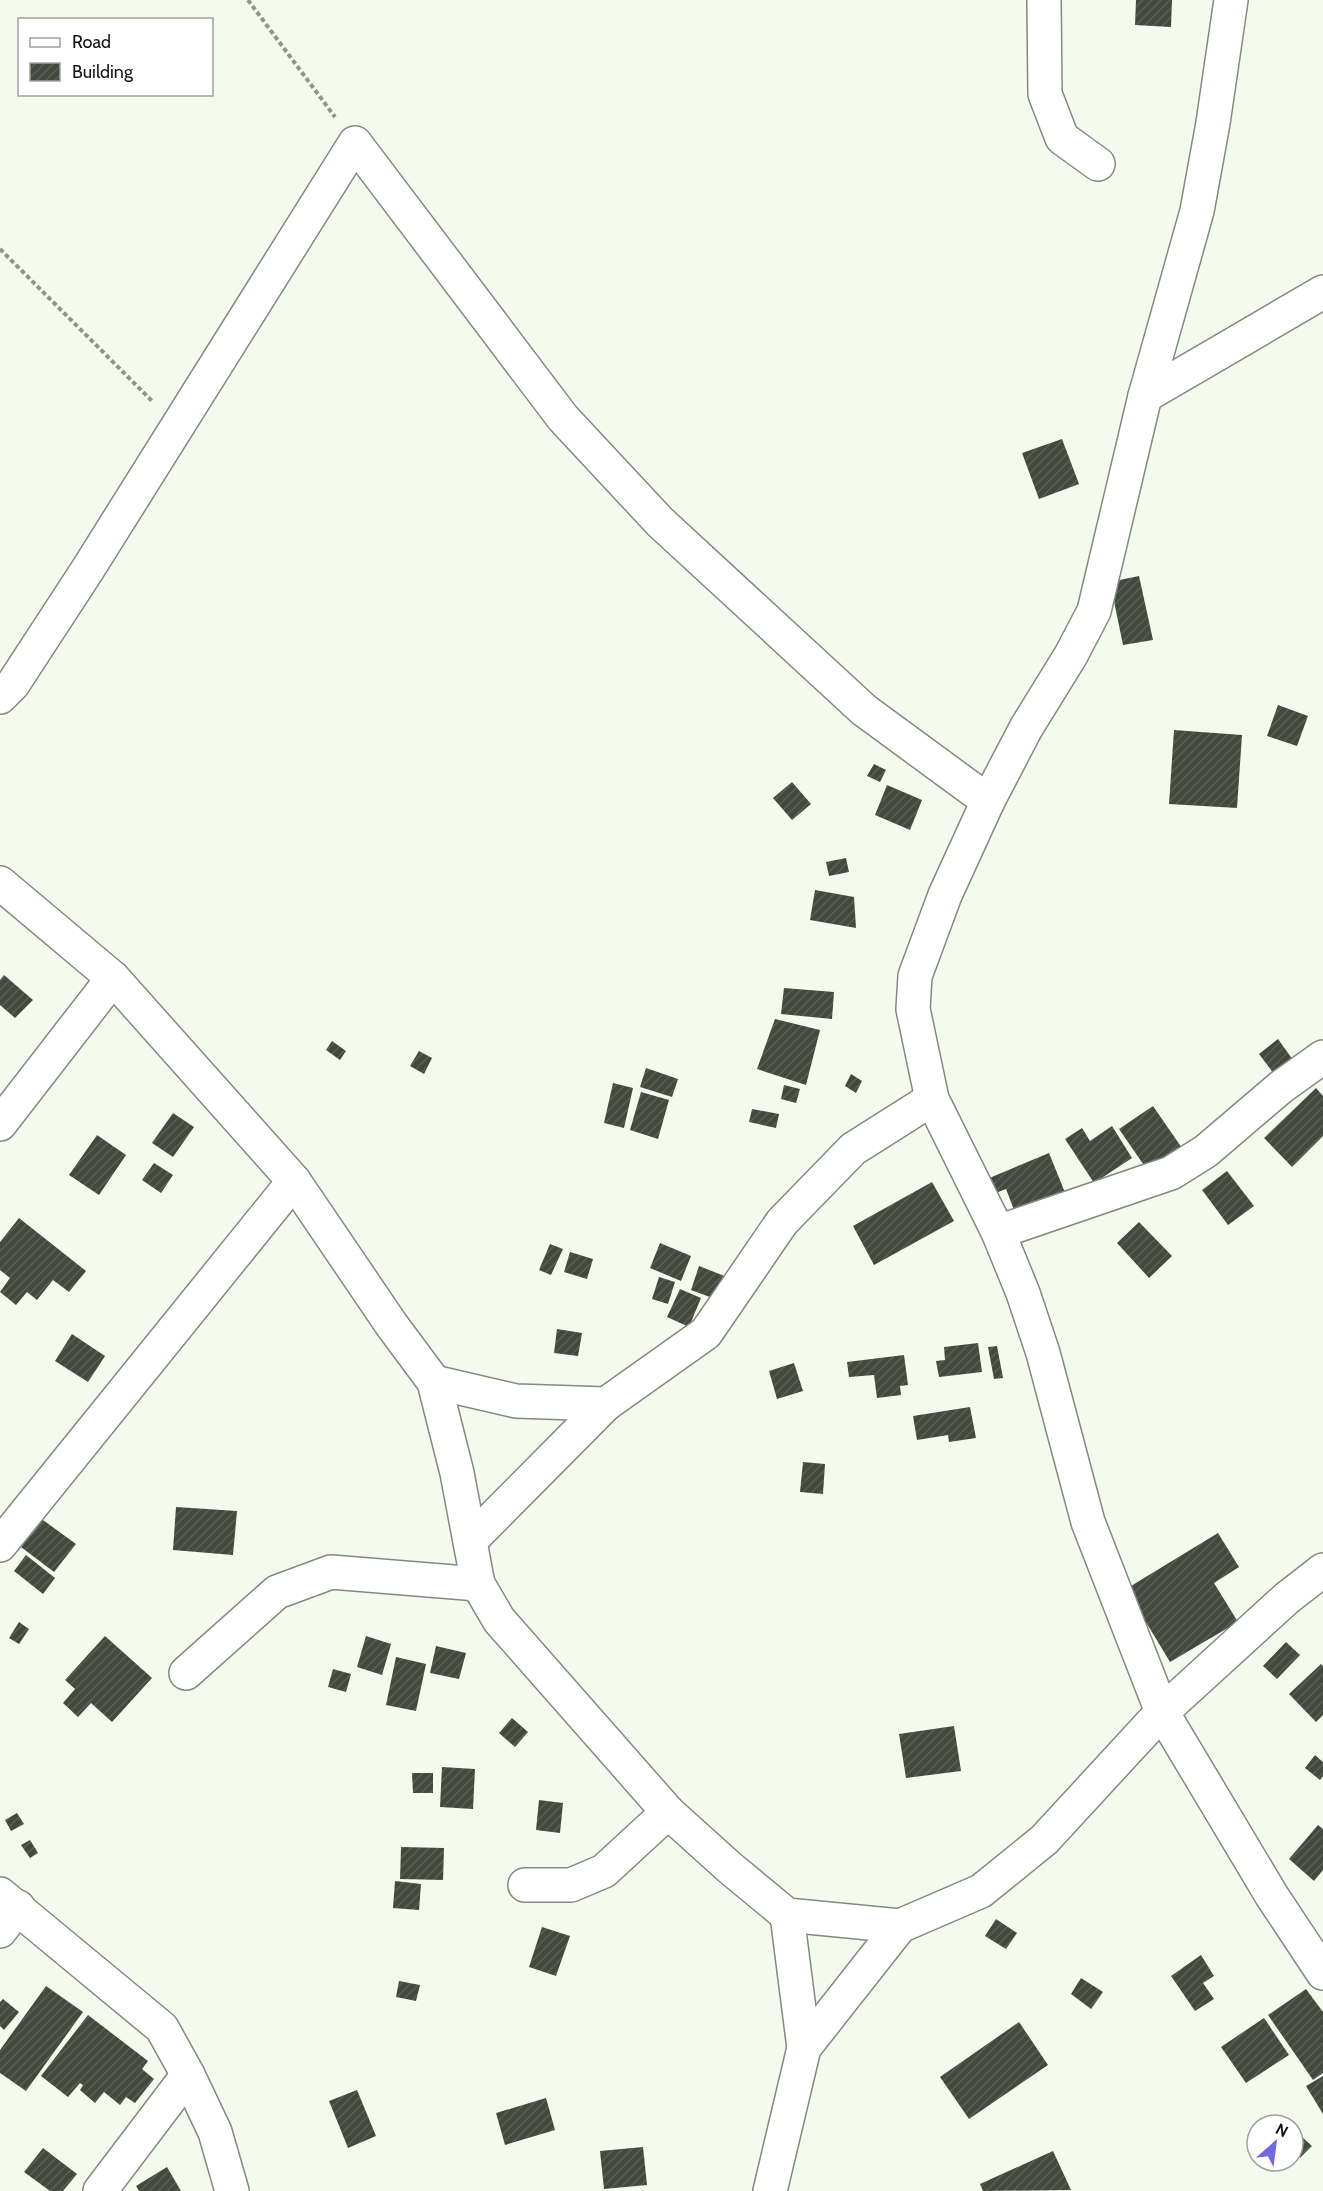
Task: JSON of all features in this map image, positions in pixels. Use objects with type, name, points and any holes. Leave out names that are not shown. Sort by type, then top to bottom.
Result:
[{"type":"street","points":[[1044,0],[1045,94],[1062,138],[1098,164]]},
{"type":"street","points":[[1231,0],[1197,211],[1145,396],[1095,611],[1026,728],[988,801],[945,895],[915,976],[913,1009],[932,1099],[998,1232],[1023,1293],[1043,1353],[1088,1522],[1162,1713],[1272,1896],[1323,1973]]},
{"type":"street","points":[[0,697],[13,684],[355,143],[564,418],[660,522],[864,710],[988,801]]},
{"type":"street","points":[[1145,396],[1323,292]]},
{"type":"street","points":[[0,883],[113,978],[294,1181],[391,1324],[434,1382],[457,1473],[478,1584],[499,1620],[668,1812],[787,1915],[900,1926]]},
{"type":"street","points":[[0,1124],[113,978]]},
{"type":"street","points":[[998,1232],[1171,1173],[1206,1151],[1281,1087],[1323,1058]]},
{"type":"street","points":[[470,1541],[606,1404],[706,1333],[782,1222],[854,1149],[932,1099]]},
{"type":"street","points":[[0,1545],[294,1181]]},
{"type":"street","points":[[434,1382],[516,1401],[606,1404]]},
{"type":"street","points":[[804,2048],[900,1926],[981,1891],[1044,1840],[1162,1713],[1287,1598],[1323,1570]]},
{"type":"street","points":[[186,1673],[276,1592],[331,1572],[478,1584]]},
{"type":"street","points":[[525,1885],[571,1885],[604,1872],[668,1812]]},
{"type":"street","points":[[6,1911],[162,2028],[188,2075],[215,2132],[232,2191]]},
{"type":"street","points":[[770,2191],[804,2048],[787,1915]]},
{"type":"street","points":[[100,2191],[188,2075]]},
{"type":"path","points":[[248,0],[355,143]]},
{"type":"path","points":[[0,249],[177,426]]},
{"type":"building","points":[[1136,0],[1172,0],[1171,27],[1135,25]]},
{"type":"building","points":[[1062,439],[1079,484],[1039,499],[1022,453]]},
{"type":"building","points":[[1139,576],[1153,640],[1123,645],[1110,582]]},
{"type":"building","points":[[1278,705],[1308,716],[1297,746],[1267,736]]},
{"type":"building","points":[[1174,730],[1242,735],[1237,808],[1169,804]]},
{"type":"building","points":[[874,764],[886,770],[880,782],[867,776]]},
{"type":"building","points":[[792,782],[811,804],[792,820],[773,798]]},
{"type":"building","points":[[887,785],[922,800],[910,830],[875,815]]},
{"type":"building","points":[[846,858],[849,872],[829,876],[826,862]]},
{"type":"building","points":[[815,890],[854,897],[856,928],[810,920]]},
{"type":"building","points":[[4,975],[33,1000],[15,1018],[0,1005],[0,980]]},
{"type":"building","points":[[784,988],[834,992],[832,1019],[781,1014]]},
{"type":"building","points":[[775,1019],[820,1030],[806,1085],[757,1069]]},
{"type":"building","points":[[1278,1039],[1293,1060],[1274,1074],[1259,1054]]},
{"type":"building","points":[[332,1041],[346,1051],[340,1060],[326,1050]]},
{"type":"building","points":[[419,1051],[432,1058],[424,1074],[410,1066]]},
{"type":"building","points":[[646,1068],[678,1079],[672,1097],[640,1087]]},
{"type":"building","points":[[851,1074],[862,1081],[856,1093],[845,1086]]},
{"type":"building","points":[[613,1083],[633,1088],[624,1128],[604,1123]]},
{"type":"building","points":[[784,1085],[800,1089],[796,1103],[781,1099]]},
{"type":"building","points":[[1316,1088],[1323,1096],[1323,1136],[1292,1167],[1264,1138]]},
{"type":"building","points":[[641,1092],[669,1100],[658,1139],[630,1130]]},
{"type":"building","points":[[1153,1106],[1184,1151],[1150,1174],[1119,1129]]},
{"type":"building","points":[[752,1109],[779,1114],[776,1128],[749,1122]]},
{"type":"building","points":[[173,1113],[194,1127],[173,1157],[152,1143]]},
{"type":"building","points":[[1112,1126],[1132,1158],[1094,1183],[1065,1139],[1082,1128],[1090,1141]]},
{"type":"building","points":[[97,1135],[126,1155],[99,1195],[69,1175]]},
{"type":"building","points":[[1049,1153],[1066,1195],[1016,1215],[1006,1189],[993,1194],[987,1179]]},
{"type":"building","points":[[154,1163],[173,1175],[161,1193],[142,1180]]},
{"type":"building","points":[[1227,1171],[1254,1206],[1228,1225],[1202,1190]]},
{"type":"building","points":[[932,1182],[954,1221],[874,1265],[853,1226]]},
{"type":"building","points":[[19,1218],[86,1271],[69,1292],[53,1280],[37,1300],[27,1292],[16,1305],[0,1292],[10,1278],[0,1270],[0,1242]]},
{"type":"building","points":[[1139,1222],[1172,1256],[1149,1278],[1117,1243]]},
{"type":"building","points":[[660,1243],[691,1256],[681,1281],[650,1268]]},
{"type":"building","points":[[550,1244],[563,1249],[551,1275],[539,1270]]},
{"type":"building","points":[[570,1252],[593,1259],[587,1279],[564,1272]]},
{"type":"building","points":[[699,1266],[727,1277],[718,1300],[691,1290]]},
{"type":"building","points":[[659,1277],[675,1282],[668,1304],[652,1299]]},
{"type":"building","points":[[680,1289],[701,1298],[689,1327],[667,1317]]},
{"type":"building","points":[[557,1329],[582,1333],[578,1356],[554,1353]]},
{"type":"building","points":[[72,1334],[105,1356],[88,1382],[55,1361]]},
{"type":"building","points":[[978,1343],[982,1372],[939,1377],[936,1361],[945,1360],[944,1347]]},
{"type":"building","points":[[997,1346],[1003,1378],[994,1379],[988,1347]]},
{"type":"building","points":[[904,1355],[908,1385],[900,1386],[901,1395],[877,1398],[874,1375],[849,1377],[847,1362]]},
{"type":"building","points":[[794,1363],[803,1391],[777,1399],[769,1371]]},
{"type":"building","points":[[970,1407],[976,1438],[949,1442],[948,1435],[917,1440],[913,1416]]},
{"type":"building","points":[[803,1462],[825,1464],[823,1494],[800,1492]]},
{"type":"building","points":[[176,1507],[237,1511],[233,1555],[173,1550]]},
{"type":"building","points":[[43,1520],[76,1544],[54,1572],[21,1547]]},
{"type":"building","points":[[1218,1533],[1239,1567],[1214,1583],[1238,1622],[1170,1662],[1126,1589]]},
{"type":"building","points":[[26,1555],[55,1578],[43,1594],[14,1571]]},
{"type":"building","points":[[19,1622],[29,1629],[19,1644],[9,1638]]},
{"type":"building","points":[[105,1636],[152,1678],[112,1722],[91,1703],[78,1717],[63,1703],[75,1689],[65,1680]]},
{"type":"building","points":[[366,1636],[391,1644],[382,1675],[357,1667]]},
{"type":"building","points":[[1286,1642],[1300,1655],[1277,1679],[1263,1666]]},
{"type":"building","points":[[436,1646],[466,1653],[459,1679],[430,1673]]},
{"type":"building","points":[[396,1657],[426,1664],[416,1711],[386,1705]]},
{"type":"building","points":[[1321,1664],[1323,1666],[1323,1715],[1316,1722],[1289,1694]]},
{"type":"building","points":[[333,1669],[351,1674],[346,1692],[328,1687]]},
{"type":"building","points":[[512,1718],[528,1732],[515,1747],[499,1733]]},
{"type":"building","points":[[954,1726],[961,1771],[906,1778],[899,1734]]},
{"type":"building","points":[[1315,1755],[1323,1762],[1323,1776],[1320,1780],[1305,1768]]},
{"type":"building","points":[[442,1767],[475,1769],[473,1809],[440,1807]]},
{"type":"building","points":[[412,1773],[433,1773],[433,1793],[413,1793]]},
{"type":"building","points":[[539,1800],[563,1803],[560,1833],[536,1830]]},
{"type":"building","points":[[17,1813],[24,1824],[11,1831],[5,1820]]},
{"type":"building","points":[[1318,1825],[1323,1829],[1323,1870],[1314,1881],[1289,1859]]},
{"type":"building","points":[[30,1840],[38,1853],[30,1858],[21,1845]]},
{"type":"building","points":[[401,1847],[444,1848],[443,1880],[400,1879]]},
{"type":"building","points":[[395,1881],[421,1884],[419,1910],[393,1908]]},
{"type":"building","points":[[996,1919],[1017,1933],[1006,1949],[985,1936]]},
{"type":"building","points":[[542,1927],[570,1936],[556,1976],[529,1967]]},
{"type":"building","points":[[1201,1955],[1214,1976],[1203,1983],[1214,1999],[1195,2011],[1171,1976]]},
{"type":"building","points":[[1081,1978],[1103,1992],[1091,2009],[1071,1994]]},
{"type":"building","points":[[399,1981],[420,1985],[416,2001],[396,1997]]},
{"type":"building","points":[[46,1986],[83,2012],[26,2091],[0,2073],[0,2050]]},
{"type":"building","points":[[1306,1989],[1323,2012],[1323,2073],[1313,2080],[1268,2015]]},
{"type":"building","points":[[3,1999],[19,2012],[4,2030],[0,2026],[0,2002]]},
{"type":"building","points":[[88,2015],[148,2061],[142,2069],[154,2079],[135,2103],[126,2097],[120,2105],[104,2092],[95,2103],[80,2090],[83,2085],[80,2083],[68,2097],[41,2076]]},
{"type":"building","points":[[1264,2018],[1289,2055],[1246,2083],[1221,2047]]},
{"type":"building","points":[[1019,2022],[1048,2065],[969,2119],[940,2077]]},
{"type":"building","points":[[1323,2076],[1323,2114],[1306,2086]]},
{"type":"building","points":[[357,2090],[376,2136],[348,2148],[329,2101]]},
{"type":"building","points":[[546,2098],[555,2130],[505,2145],[496,2113]]},
{"type":"building","points":[[1305,2140],[1312,2146],[1305,2153]]},
{"type":"building","points":[[643,2147],[647,2185],[604,2189],[600,2151]]},
{"type":"building","points":[[43,2148],[77,2174],[63,2191],[50,2191],[24,2172]]},
{"type":"building","points":[[1053,2151],[1071,2190],[983,2191],[980,2184]]},
{"type":"building","points":[[167,2167],[181,2191],[139,2191],[136,2186]]}]
